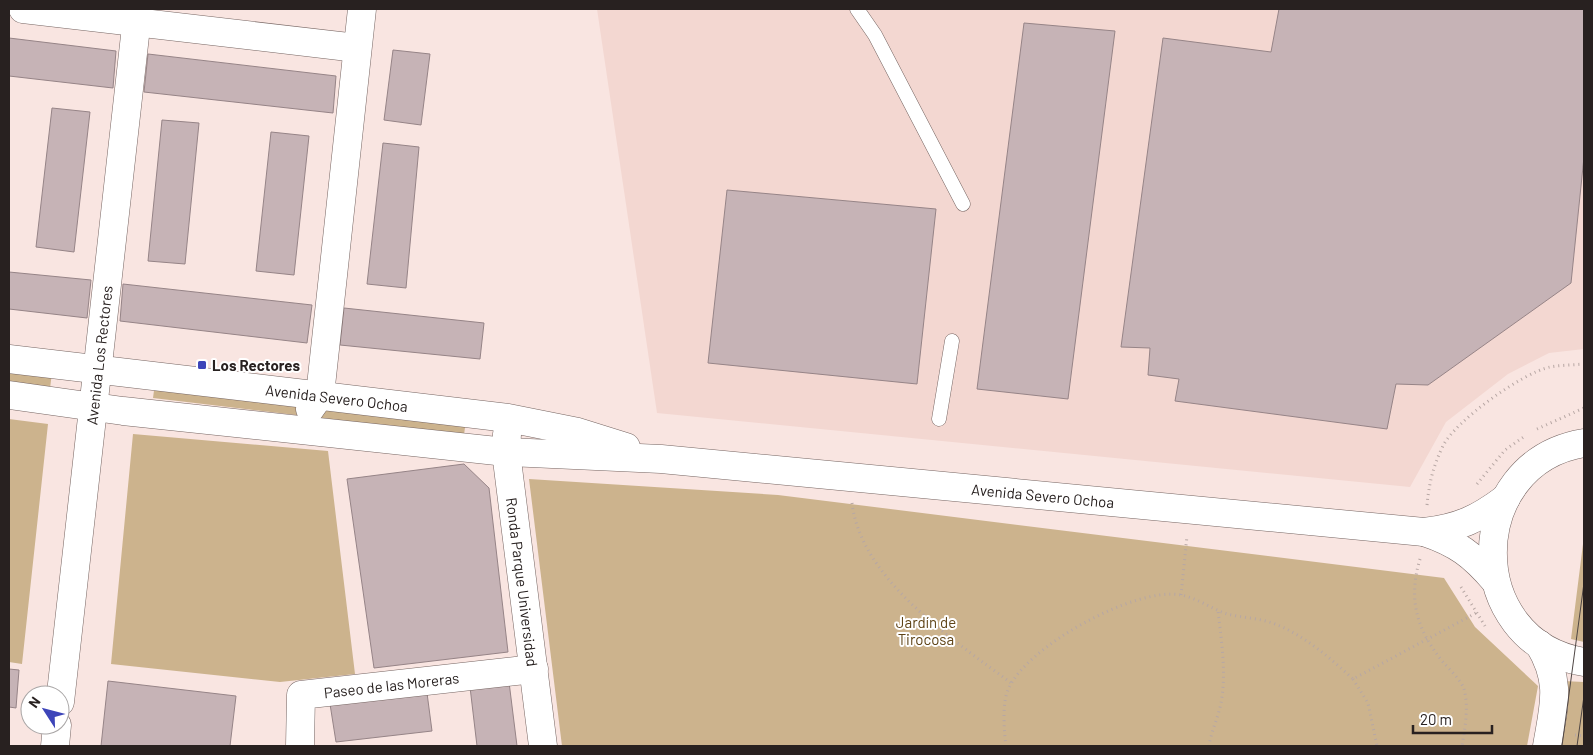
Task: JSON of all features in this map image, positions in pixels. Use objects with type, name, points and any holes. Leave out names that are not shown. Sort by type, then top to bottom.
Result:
[{"type":"street","points":[[23,9],[138,16],[358,48]]},
{"type":"street","points":[[296,429],[320,395],[362,9]]},
{"type":"street","name":"Avenida Los Rectores","points":[[62,685],[138,16]]},
{"type":"street","name":"Avenida Severo Ochoa","points":[[9,359],[98,368],[508,418],[578,432],[661,459]]},
{"type":"street","name":"Avenida Severo Ochoa","points":[[9,396],[506,452],[661,459],[1424,532],[1456,544],[1482,565],[1495,581]]},
{"type":"street","name":"Ronda Parque Universidad","points":[[508,418],[506,452],[544,746]]},
{"type":"street","points":[[1584,443],[1559,450],[1528,469],[1506,498],[1496,522],[1492,547],[1495,581],[1507,610],[1527,634],[1539,644],[1567,658],[1584,662]]},
{"type":"street","name":"Avenida Severo Ochoa","points":[[1424,532],[1459,526],[1488,512],[1506,498]]},
{"type":"street","points":[[1539,644],[1550,662],[1555,686],[1547,746]]},
{"type":"street","name":"Paseo de las Moreras","points":[[300,746],[301,695],[534,669]]},
{"type":"lane","points":[[856,9],[875,35],[963,204]]},
{"type":"lane","points":[[939,419],[952,341]]},
{"type":"path","points":[[855,477],[852,504],[856,524],[870,551],[893,585],[932,623],[1011,683]]},
{"type":"path","points":[[1181,595],[1190,509]]},
{"type":"path","points":[[1006,746],[1004,732],[1007,691],[1016,675],[1050,643],[1094,616],[1154,596],[1181,595],[1218,610],[1276,625],[1313,646],[1353,679],[1368,703],[1378,746]]},
{"type":"path","points":[[1210,746],[1222,696],[1223,669],[1218,610]]},
{"type":"path","points":[[1353,679],[1476,613]]},
{"type":"path","points":[[1462,746],[1467,718],[1464,688]]},
{"type":"shaded area","points":[[597,9],[1584,9],[1584,349],[1549,353],[1508,374],[1446,422],[1410,487],[657,413]]},
{"type":"green space","points":[[9,367],[52,372],[50,389],[9,385]]},
{"type":"green space","points":[[155,383],[466,420],[464,435],[153,398]]},
{"type":"green space","points":[[9,419],[48,424],[22,664],[9,662]]},
{"type":"green space","points":[[133,434],[328,451],[355,674],[280,682],[111,664]]},
{"type":"green space","name":"Jardín de Tirocosa","points":[[529,479],[778,495],[1444,578],[1475,627],[1538,686],[1527,746],[562,746]]},
{"type":"green space","points":[[1584,536],[1584,642],[1571,639]]},
{"type":"green space","points":[[1563,681],[1584,682],[1584,746],[1552,746]]},
{"type":"building","points":[[1279,9],[1584,9],[1584,157],[1571,283],[1428,385],[1396,384],[1387,429],[1175,401],[1179,379],[1148,375],[1150,348],[1121,347],[1163,38],[1271,52]]},
{"type":"building","points":[[1024,23],[1115,31],[1068,399],[977,389]]},
{"type":"building","points":[[9,38],[116,51],[113,88],[9,76]]},
{"type":"building","points":[[393,50],[430,54],[421,125],[384,120]]},
{"type":"building","points":[[148,54],[336,76],[333,113],[144,92]]},
{"type":"building","points":[[52,108],[90,112],[74,252],[36,247]]},
{"type":"building","points":[[162,120],[199,123],[185,264],[148,261]]},
{"type":"building","points":[[271,132],[309,136],[294,275],[256,271]]},
{"type":"building","points":[[383,143],[419,147],[406,288],[367,284]]},
{"type":"building","points":[[727,190],[936,209],[917,384],[708,363]]},
{"type":"building","points":[[9,272],[91,280],[87,318],[9,309]]},
{"type":"building","points":[[123,284],[312,305],[307,343],[120,321]]},
{"type":"building","points":[[344,308],[484,323],[480,359],[340,345]]},
{"type":"building","points":[[464,464],[489,488],[508,652],[374,668],[347,479]]},
{"type":"building","points":[[9,669],[19,670],[16,708],[9,707]]},
{"type":"building","points":[[108,681],[236,696],[230,746],[101,746]]},
{"type":"building","points":[[509,682],[517,746],[477,746],[470,687]]},
{"type":"building","points":[[427,693],[432,731],[336,742],[330,704]]},
{"type":"tram line","points":[[1562,746],[1584,583]]},
{"type":"tram line","points":[[1577,746],[1584,696]]},
{"type":"place","name":"Los Rectores","points":[[202,365]]}]
